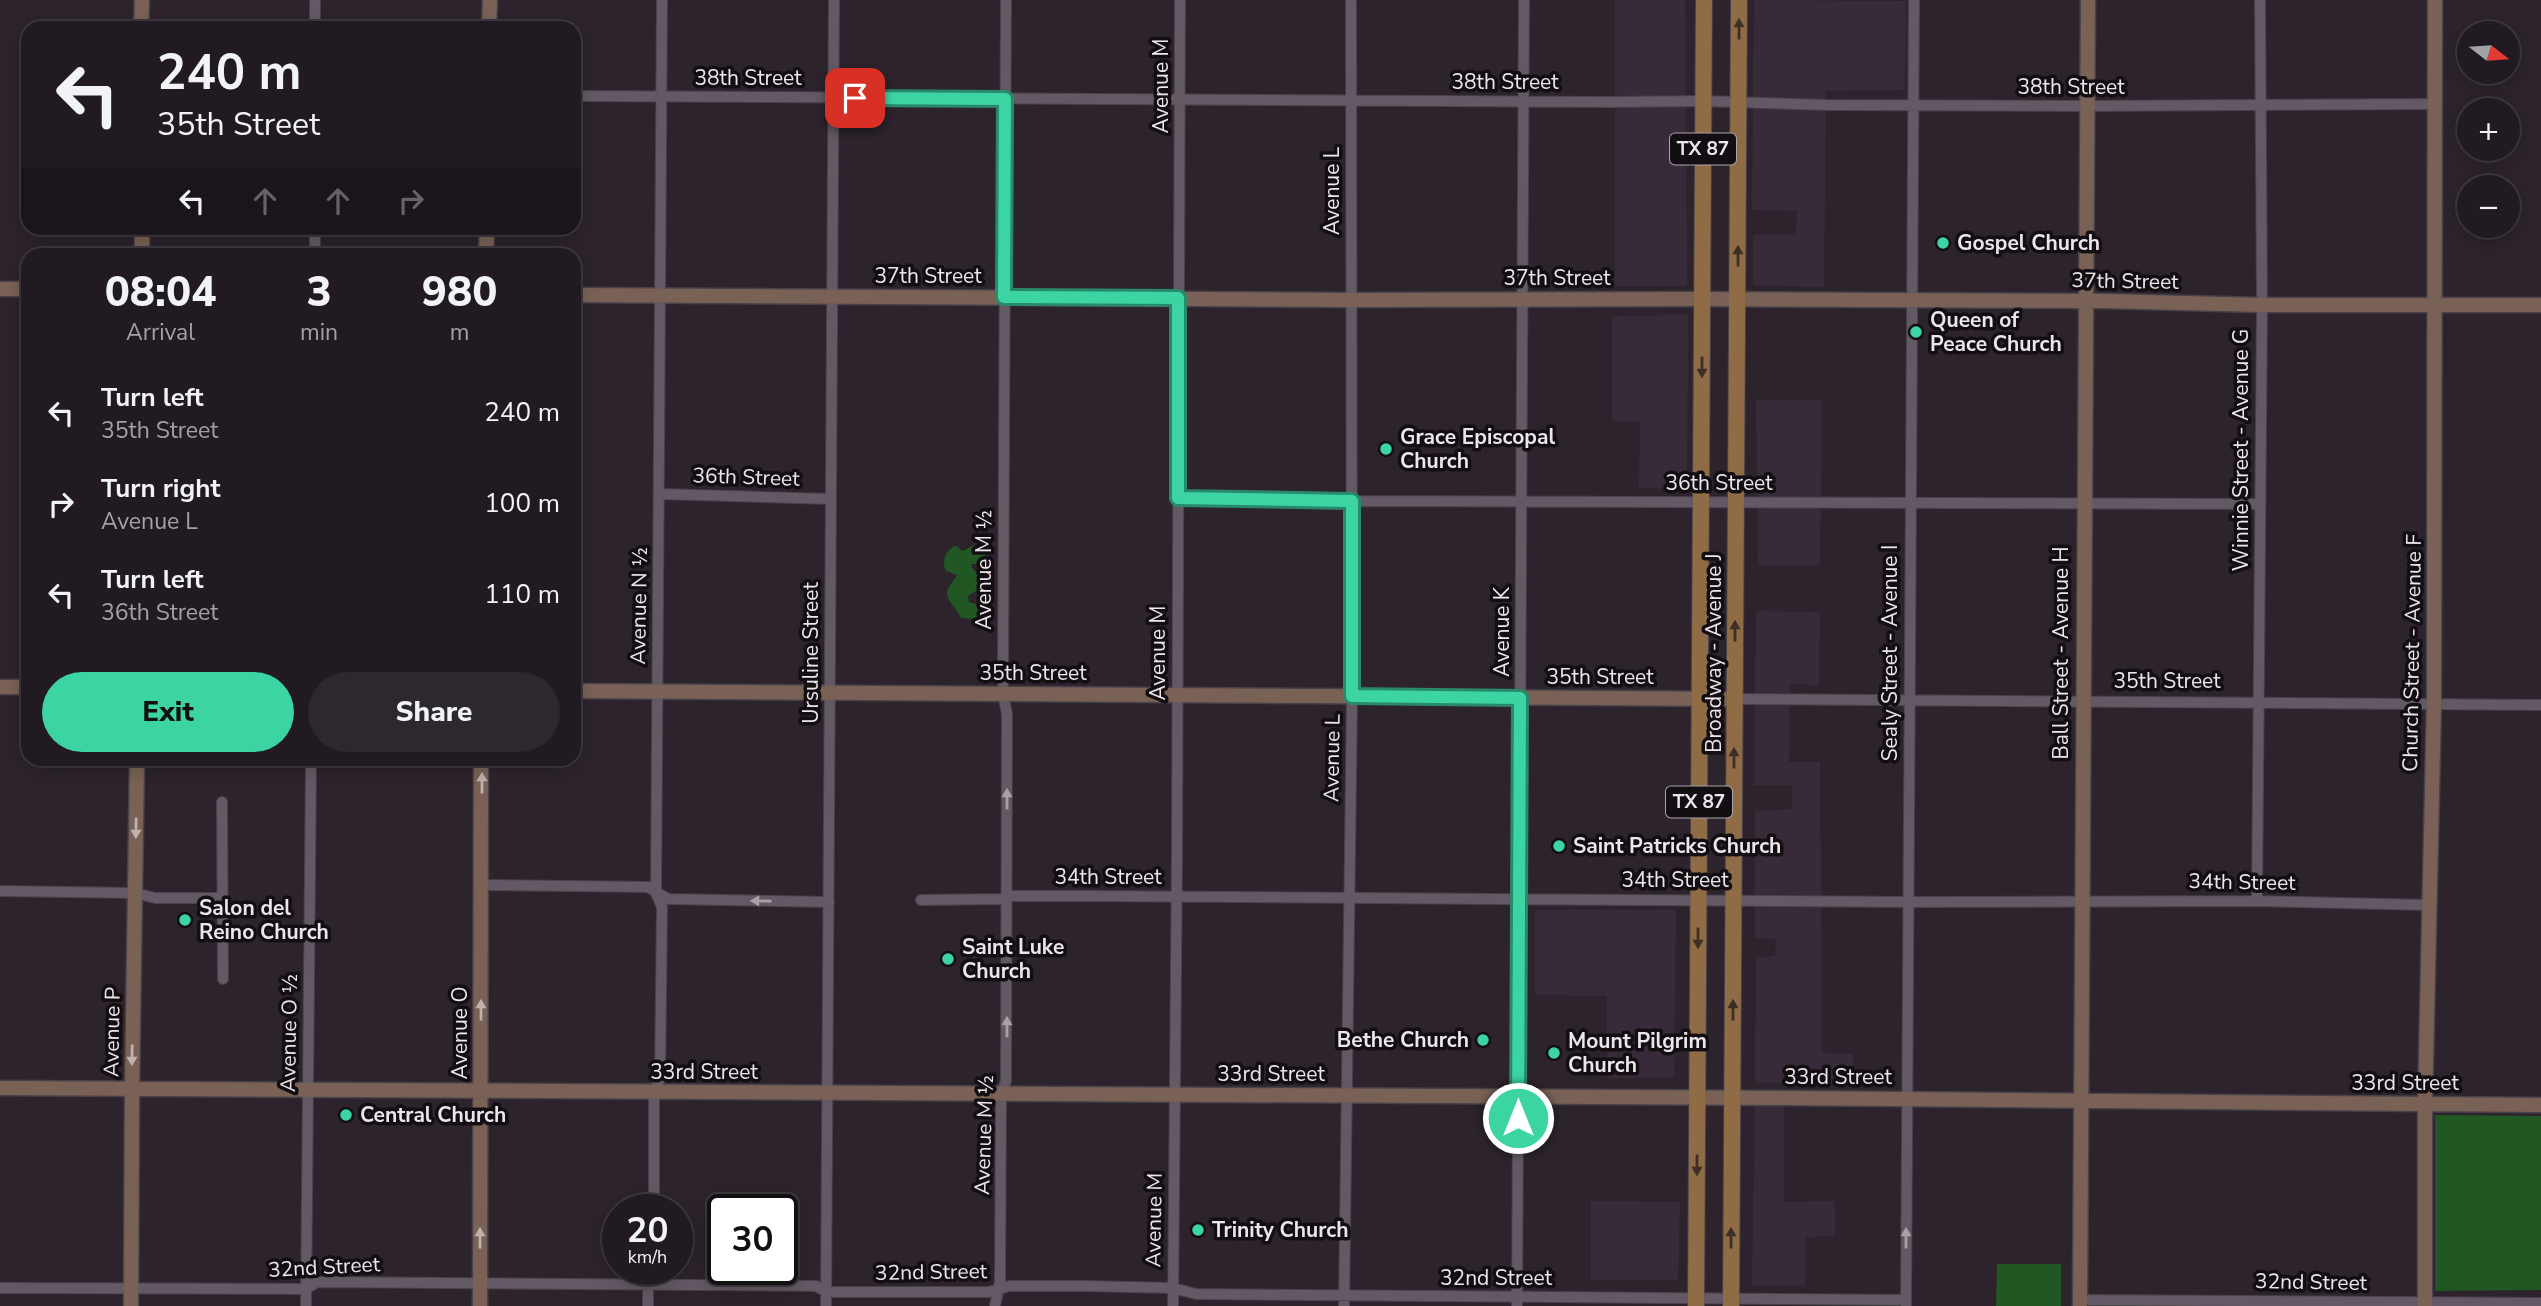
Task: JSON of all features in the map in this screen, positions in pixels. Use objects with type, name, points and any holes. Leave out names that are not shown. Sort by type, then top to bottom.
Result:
[{"type":"main road","name":"Broadway - Avenue J","points":[[1696,1301],[1704,0]]},
{"type":"main road","name":"Broadway - Avenue J","points":[[1731,1302],[1739,0]]},
{"type":"street","points":[[141,21],[142,0]]},
{"type":"street","points":[[315,0],[315,21]]},
{"type":"street","points":[[489,21],[490,0]]},
{"type":"street","name":"Avenue N ½","points":[[654,1194],[654,1092],[660,1079],[662,907],[656,893],[662,0]]},
{"type":"street","name":"Ursuline Street","points":[[827,1306],[834,0]]},
{"type":"street","name":"Avenue M ½","points":[[995,1306],[1000,1281],[1001,1094],[1006,1081],[1007,708],[1003,694],[1006,0]]},
{"type":"street","name":"Avenue M","points":[[1173,1306],[1180,0]]},
{"type":"street","name":"Avenue L","points":[[1344,1301],[1352,696],[1351,0]]},
{"type":"street","name":"Avenue K","points":[[1517,1302],[1524,0]]},
{"type":"street","name":"Sealy Street - Avenue I","points":[[1906,1303],[1914,0]]},
{"type":"street","name":"Ball Street - Avenue H","points":[[2080,1303],[2088,0]]},
{"type":"street","name":"Winnie Street - Avenue G","points":[[2257,901],[2262,305],[2260,0]]},
{"type":"street","name":"Church Street - Avenue F","points":[[2425,1304],[2434,704],[2435,0]]},
{"type":"street","name":"38th Street","points":[[581,96],[1739,101],[1913,106],[2435,104]]},
{"type":"street","points":[[0,289],[21,289]]},
{"type":"street","name":"37th Street","points":[[581,296],[1702,299],[2541,305]]},
{"type":"street","name":"36th Street","points":[[660,494],[831,499]]},
{"type":"street","name":"36th Street","points":[[1178,498],[1352,501],[2260,503]]},
{"type":"street","points":[[0,687],[21,687]]},
{"type":"street","name":"35th Street","points":[[581,691],[2541,705]]},
{"type":"street","name":"Avenue P","points":[[131,1306],[137,766]]},
{"type":"street","name":"Avenue O ½","points":[[306,1306],[311,766]]},
{"type":"street","name":"Avenue O","points":[[480,1306],[481,766]]},
{"type":"street","points":[[222,802],[223,979]]},
{"type":"street","points":[[482,886],[648,887],[668,899],[829,902]]},
{"type":"street","points":[[0,891],[135,894],[155,898],[223,898]]},
{"type":"street","name":"34th Street","points":[[920,900],[1002,899],[1007,896],[1177,896],[1908,902],[2257,901],[2430,905]]},
{"type":"street","name":"33rd Street","points":[[0,1088],[1907,1098],[2541,1105]]},
{"type":"street","name":"32nd Street","points":[[0,1288],[306,1289],[317,1282],[602,1284]]},
{"type":"street","points":[[648,1306],[650,1285]]},
{"type":"street","name":"32nd Street","points":[[693,1285],[816,1286],[827,1292],[997,1291],[1009,1286],[1173,1287],[1196,1294],[1344,1301],[1906,1303]]},
{"type":"street","name":"32nd Street","points":[[2080,1303],[2541,1303]]},
{"type":"shaded area","points":[[1615,0],[1685,0],[1687,286],[1615,286]]},
{"type":"shaded area","points":[[1754,0],[1906,1],[1905,90],[1826,91],[1824,287],[1753,285],[1753,235],[1796,235],[1797,211],[1752,210]]},
{"type":"shaded area","points":[[1688,315],[1687,489],[1639,488],[1640,421],[1612,421],[1612,316]]},
{"type":"shaded area","points":[[1756,400],[1822,400],[1820,565],[1758,566]]},
{"type":"shaded area","points":[[1756,611],[1820,612],[1819,685],[1790,684],[1789,762],[1820,762],[1822,1053],[1853,1054],[1853,1085],[1755,1083],[1756,957],[1775,956],[1776,939],[1755,938],[1755,811],[1792,809],[1792,785],[1754,785]]},
{"type":"shaded area","points":[[1535,910],[1676,910],[1674,1077],[1607,1078],[1607,996],[1535,995]]},
{"type":"shaded area","points":[[1755,1103],[1784,1104],[1784,1202],[1835,1201],[1835,1236],[1806,1237],[1805,1285],[1752,1285]]},
{"type":"shaded area","points":[[1591,1201],[1680,1202],[1678,1280],[1591,1280]]},
{"type":"green space","points":[[974,545],[986,549],[985,561],[971,564],[985,585],[968,596],[969,602],[976,604],[981,613],[978,619],[961,618],[947,594],[957,575],[946,571],[944,560],[952,547],[956,546],[963,551]]},
{"type":"green space","points":[[2435,1115],[2541,1116],[2541,1290],[2435,1291]]},
{"type":"green space","points":[[1997,1264],[2061,1264],[2061,1306],[1996,1306]]},
{"type":"place","name":"Gospel Church","points":[[1943,243]]},
{"type":"place","name":"Queen of Peace Church","points":[[1916,332]]},
{"type":"place","name":"Grace Episcopal Church","points":[[1386,449]]},
{"type":"place","name":"Saint Patricks Church","points":[[1559,846]]},
{"type":"place","name":"Salon del Reino Church","points":[[185,920]]},
{"type":"place","name":"Saint Luke Church","points":[[948,959]]},
{"type":"place","name":"Bethe Church","points":[[1483,1040]]},
{"type":"place","name":"Mount Pilgrim Church","points":[[1554,1053]]},
{"type":"place","name":"Central Church","points":[[346,1115]]},
{"type":"place","name":"Trinity Church","points":[[1198,1230]]},
{"type":"route","points":[[855,98],[1005,99],[1004,297],[1178,298],[1178,498],[1352,501],[1352,696],[1520,698],[1518,1118]]}]
